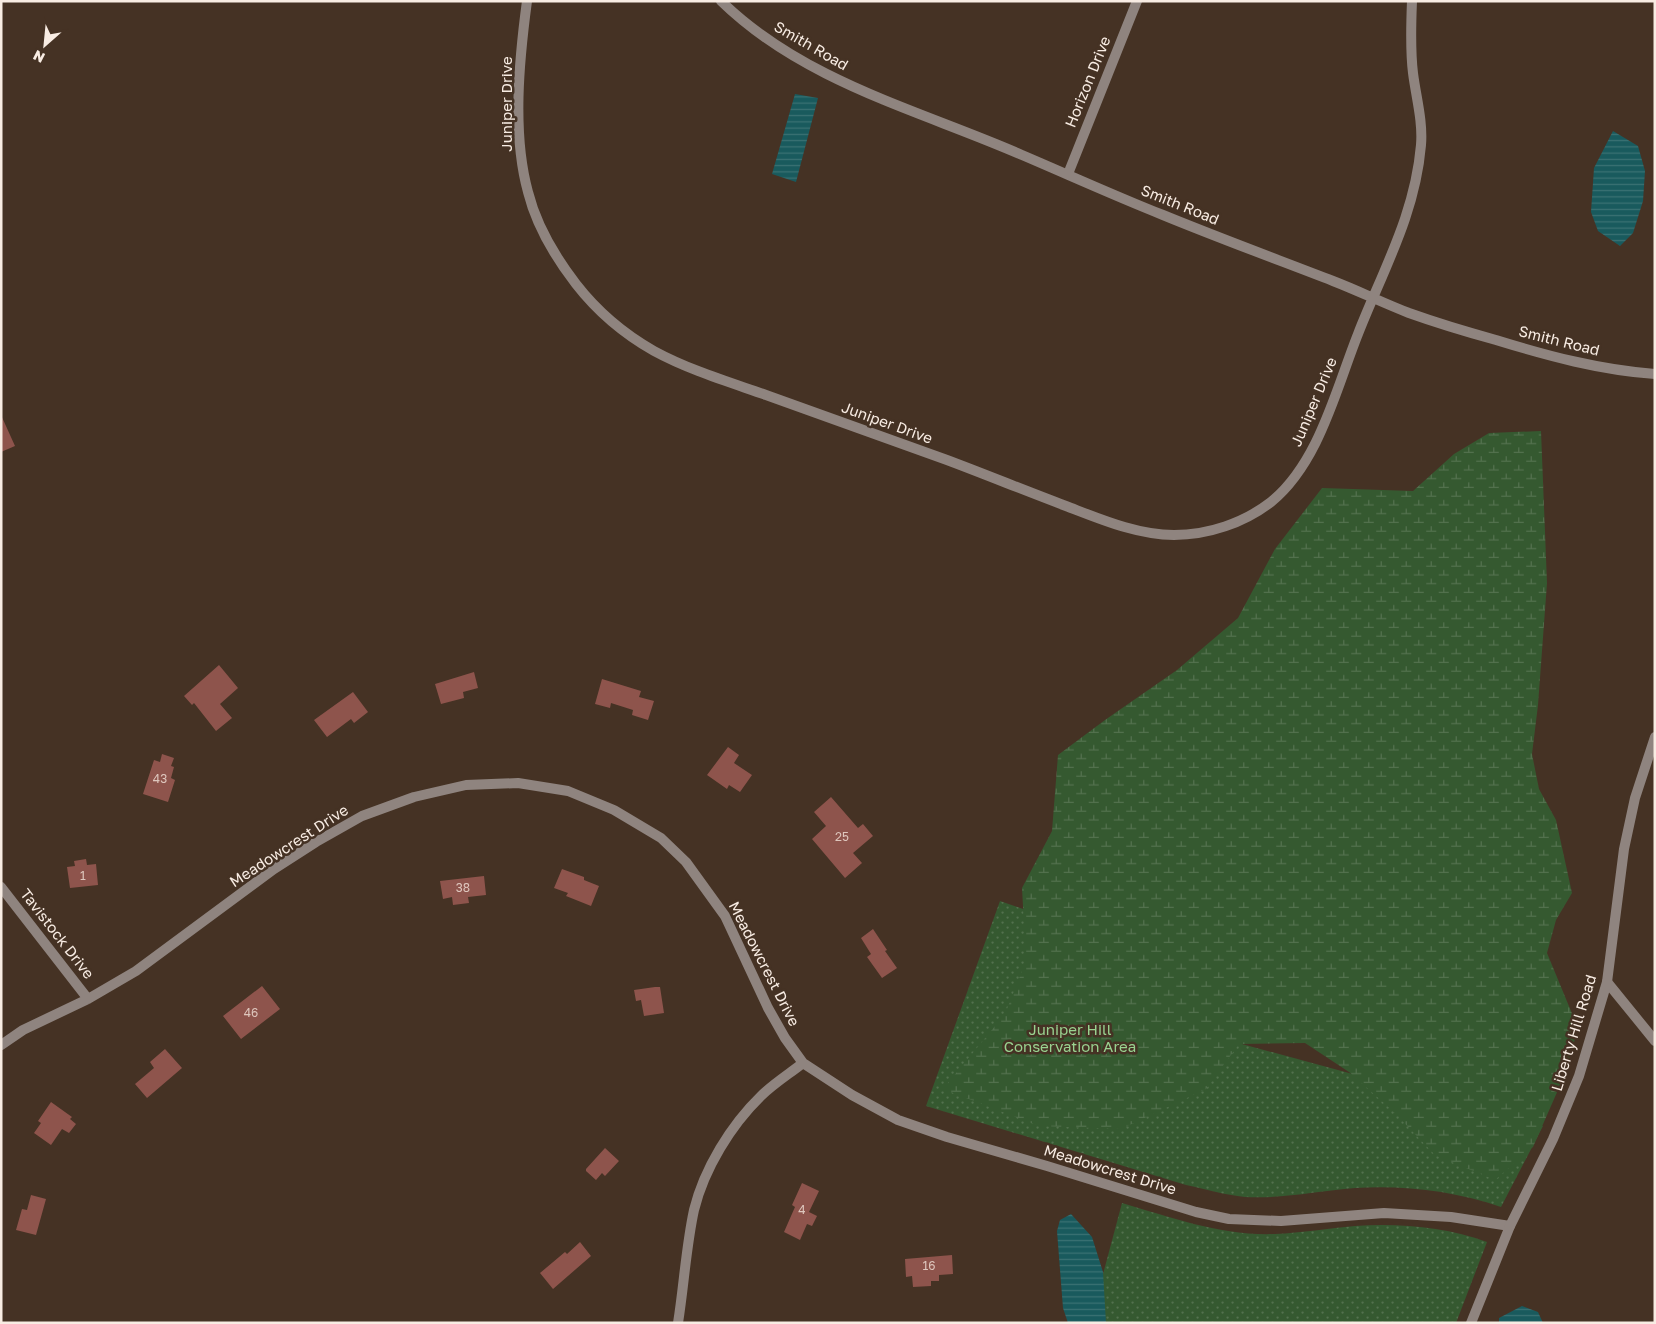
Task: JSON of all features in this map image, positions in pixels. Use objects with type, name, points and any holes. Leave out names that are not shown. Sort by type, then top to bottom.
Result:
[{"type":"street","name":"Juniper Drive","points":[[527,1],[522,41],[519,143],[528,194],[548,242],[577,285],[612,323],[654,351],[702,372],[945,459],[1090,515],[1140,532],[1174,535],[1208,531],[1240,520],[1270,502],[1295,478],[1313,448],[1372,298],[1399,240],[1417,174],[1421,140],[1419,105],[1413,71],[1412,1]]},
{"type":"street","name":"Smith Road","points":[[721,1],[740,20],[761,35],[828,76],[875,97],[1012,150],[1162,215],[1336,282],[1420,317],[1577,363],[1620,371],[1655,374]]},
{"type":"street","name":"Horizon Drive","points":[[1068,174],[1137,1]]},
{"type":"street","name":"Liberty Hill Road","points":[[1471,1323],[1510,1226],[1553,1139],[1579,1076],[1607,982],[1624,850],[1635,798],[1655,738]]},
{"type":"street","name":"Meadowcrest Drive","points":[[1,1045],[23,1030],[88,999],[136,971],[274,869],[362,816],[414,797],[466,785],[518,783],[568,791],[614,810],[661,838],[686,862],[725,916],[768,1008],[802,1063],[852,1095],[898,1120],[947,1137],[1196,1212],[1229,1219],[1281,1221],[1384,1213],[1451,1217],[1510,1226]]},
{"type":"street","name":"Tavistock Drive","points":[[1,887],[88,999]]},
{"type":"street","points":[[1607,982],[1655,1041]]},
{"type":"street","points":[[678,1323],[694,1210],[706,1178],[730,1133],[745,1113],[763,1094],[802,1063]]},
{"type":"green space","points":[[1541,431],[1547,583],[1538,705],[1532,754],[1539,789],[1556,820],[1572,893],[1556,920],[1547,953],[1578,1028],[1565,1074],[1533,1147],[1495,1180],[1435,1155],[1393,1111],[1349,1072],[1305,1043],[1239,1044],[1206,1089],[1121,1129],[1039,1126],[943,1089],[1005,1014],[1026,961],[1022,888],[1052,831],[1058,755],[1177,670],[1238,618],[1275,549],[1322,488],[1413,491],[1454,454],[1489,433]]},
{"type":"green space","name":"Juniper Hill Conservation Area","points":[[1000,901],[1217,977],[1198,1032],[1543,1126],[1501,1207],[1448,1193],[1392,1187],[1355,1188],[1273,1197],[1230,1195],[1186,1185],[926,1106]]},
{"type":"green space","points":[[1122,1203],[1198,1225],[1236,1232],[1275,1234],[1355,1226],[1388,1225],[1422,1227],[1455,1233],[1487,1242],[1456,1323],[1090,1323]]},
{"type":"water","points":[[795,94],[818,98],[796,182],[772,174]]},
{"type":"water","points":[[1613,131],[1638,146],[1645,171],[1643,201],[1633,233],[1620,246],[1598,231],[1591,212],[1594,168]]},
{"type":"water","points":[[1071,1214],[1092,1237],[1103,1272],[1106,1323],[1068,1323],[1063,1308],[1057,1231],[1060,1220]]},
{"type":"water","points":[[1522,1306],[1538,1312],[1543,1323],[1499,1323],[1499,1318]]},
{"type":"building","points":[[1,415],[15,446],[1,452]]},
{"type":"building","points":[[219,665],[238,688],[220,704],[232,718],[216,731],[194,703],[192,705],[184,696]]},
{"type":"building","points":[[474,672],[478,688],[463,692],[464,698],[441,704],[435,684]]},
{"type":"building","points":[[602,679],[641,691],[639,697],[654,701],[648,720],[632,715],[633,710],[611,703],[610,708],[595,704]]},
{"type":"building","points":[[353,692],[368,712],[354,723],[351,719],[327,737],[314,720]]},
{"type":"building","points":[[728,747],[739,755],[734,763],[752,775],[740,792],[729,785],[727,789],[707,775]]},
{"type":"building","points":[[162,754],[174,758],[171,766],[174,767],[171,778],[175,780],[168,802],[143,794],[154,760],[160,762]]},
{"type":"building","points":[[831,797],[858,828],[863,824],[873,836],[853,853],[862,863],[845,878],[812,839],[826,826],[814,812]]},
{"type":"building","points":[[86,859],[87,865],[96,864],[98,885],[70,888],[67,867],[75,866],[74,861]]},
{"type":"building","points":[[562,869],[584,877],[584,880],[599,886],[591,906],[566,896],[568,893],[554,888]]},
{"type":"building","points":[[484,876],[486,895],[468,897],[469,903],[453,905],[452,897],[443,899],[440,881]]},
{"type":"building","points":[[873,929],[897,968],[882,978],[867,957],[871,954],[861,938]]},
{"type":"building","points":[[262,986],[280,1009],[241,1039],[223,1016]]},
{"type":"building","points":[[660,987],[664,1013],[644,1016],[641,1000],[636,1001],[634,990]]},
{"type":"building","points":[[165,1049],[182,1068],[147,1098],[135,1084],[154,1068],[150,1062]]},
{"type":"building","points":[[51,1102],[72,1117],[70,1119],[76,1124],[69,1133],[62,1129],[51,1145],[34,1133],[41,1123],[38,1121]]},
{"type":"building","points":[[605,1148],[619,1161],[605,1176],[602,1173],[596,1180],[586,1169]]},
{"type":"building","points":[[802,1183],[819,1191],[809,1212],[817,1216],[812,1226],[807,1224],[800,1240],[784,1232],[795,1207],[792,1205]]},
{"type":"building","points":[[31,1195],[46,1199],[36,1235],[16,1230],[22,1209],[27,1210]]},
{"type":"building","points":[[580,1242],[591,1256],[553,1289],[540,1273],[565,1252],[567,1254]]},
{"type":"building","points":[[952,1255],[953,1274],[939,1275],[939,1281],[931,1281],[931,1286],[913,1287],[912,1276],[906,1277],[905,1259]]}]
